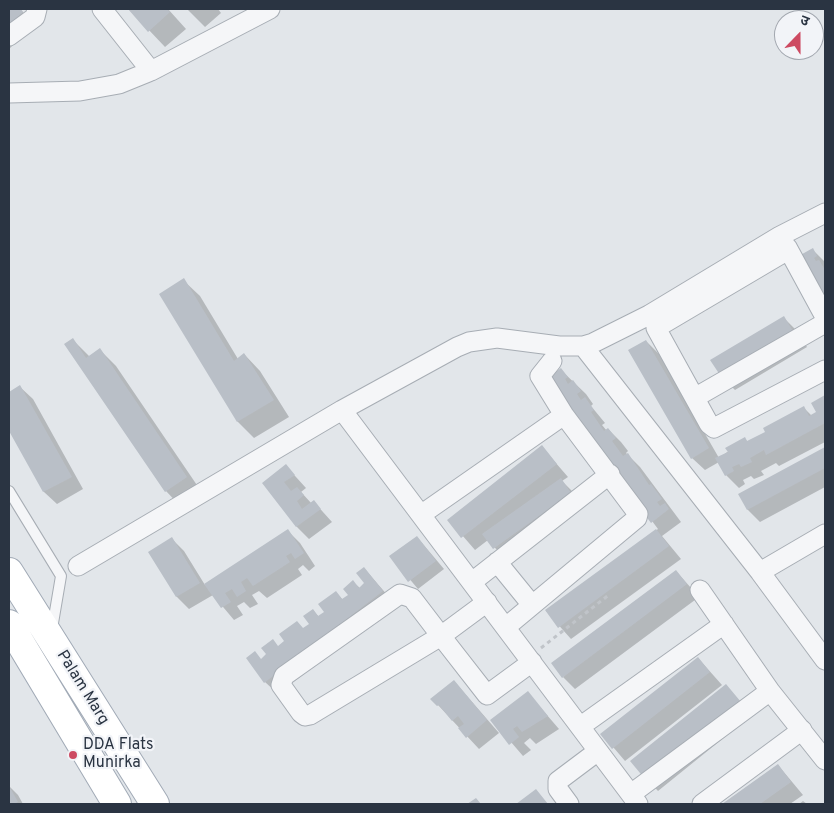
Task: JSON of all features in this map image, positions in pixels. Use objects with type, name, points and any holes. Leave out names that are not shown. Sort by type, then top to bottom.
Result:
[{"type":"main road","name":"Palam Marg","points":[[9,572],[155,804]]},
{"type":"main road","name":"Palam Marg","points":[[9,624],[118,804]]},
{"type":"street","points":[[9,36],[35,17],[37,9]]},
{"type":"street","points":[[102,9],[151,71]]},
{"type":"street","points":[[9,93],[80,92],[101,89],[151,71],[242,15],[270,9]]},
{"type":"street","points":[[78,566],[342,410],[469,342],[497,338],[559,346],[583,346],[602,340],[648,315],[780,236],[825,213]]},
{"type":"street","points":[[825,317],[787,249],[656,328],[711,426],[718,428],[825,370]]},
{"type":"street","points":[[696,397],[825,323]]},
{"type":"street","points":[[583,346],[760,572],[825,660]]},
{"type":"street","points":[[506,627],[637,518],[636,510],[564,415],[540,376],[552,361]]},
{"type":"street","points":[[342,410],[422,514],[634,799],[770,690]]},
{"type":"street","points":[[422,514],[564,415]]},
{"type":"street","points":[[472,582],[610,474]]},
{"type":"street","points":[[760,572],[825,534]]},
{"type":"street","points":[[497,562],[532,605]]},
{"type":"street","points":[[700,590],[770,690],[825,760]]},
{"type":"street","points":[[487,602],[441,636],[307,716],[301,713],[281,685],[284,676],[400,594],[412,598],[441,636],[487,695],[531,660]]},
{"type":"street","points":[[581,726],[724,624]]},
{"type":"street","points":[[702,804],[802,730]]},
{"type":"street","points":[[570,804],[558,789],[558,781],[598,751]]},
{"type":"lane","points":[[9,491],[61,576],[50,638]]},
{"type":"path","points":[[531,660],[610,594]]},
{"type":"building","points":[[9,9],[21,9],[23,12],[9,25]]},
{"type":"building","points":[[128,9],[167,9],[170,12],[148,32]]},
{"type":"building","points":[[813,248],[817,256],[814,258],[816,261],[819,260],[825,270],[825,311],[795,258]]},
{"type":"building","points":[[184,278],[234,361],[244,353],[274,400],[237,422],[159,294]]},
{"type":"building","points":[[784,316],[795,335],[722,378],[710,360]]},
{"type":"building","points":[[73,338],[86,358],[100,348],[187,477],[165,492],[64,344]]},
{"type":"building","points":[[646,340],[709,448],[691,459],[628,350]]},
{"type":"building","points":[[561,368],[568,377],[565,379],[568,384],[573,380],[581,391],[577,394],[581,400],[585,397],[594,410],[591,412],[604,431],[608,428],[616,438],[612,441],[623,456],[628,453],[649,485],[651,484],[662,499],[657,502],[660,506],[665,503],[669,509],[651,523],[545,380]]},
{"type":"building","points":[[20,385],[72,477],[43,492],[9,431],[9,392]]},
{"type":"building","points":[[825,395],[825,423],[766,455],[764,450],[750,458],[752,462],[741,467],[739,464],[732,467],[734,471],[725,476],[715,458],[728,452],[725,448],[745,437],[747,441],[765,432],[763,428],[804,406],[809,416],[816,412],[811,403]]},
{"type":"building","points":[[542,445],[557,464],[461,538],[447,520]]},
{"type":"building","points":[[825,447],[825,468],[747,510],[738,494]]},
{"type":"building","points":[[286,464],[295,475],[284,482],[291,491],[297,487],[304,495],[297,501],[302,509],[314,500],[321,509],[296,527],[262,483]]},
{"type":"building","points":[[561,478],[571,493],[493,549],[482,534]]},
{"type":"building","points":[[288,529],[304,553],[295,559],[291,553],[286,556],[290,562],[253,586],[247,578],[241,582],[246,591],[237,597],[232,589],[225,593],[231,602],[221,608],[204,584]]},
{"type":"building","points":[[656,529],[669,546],[558,628],[545,610]]},
{"type":"building","points":[[417,536],[436,561],[408,582],[389,556]]},
{"type":"building","points":[[172,537],[200,583],[176,597],[148,552]]},
{"type":"building","points":[[364,567],[383,591],[264,683],[246,658],[255,651],[261,659],[266,654],[261,648],[273,639],[278,646],[284,641],[279,634],[297,621],[303,628],[309,624],[303,616],[313,609],[318,616],[324,612],[318,604],[336,591],[342,599],[348,595],[343,589],[353,580],[359,588],[364,583],[356,573]]},
{"type":"building","points":[[676,570],[687,584],[562,678],[551,663]]},
{"type":"building","points":[[698,657],[710,672],[612,749],[600,734]]},
{"type":"building","points":[[454,680],[487,720],[466,738],[458,728],[464,724],[458,716],[452,721],[439,705],[437,706],[430,699]]},
{"type":"building","points":[[726,684],[741,702],[645,779],[630,761]]},
{"type":"building","points":[[528,691],[548,716],[522,732],[517,726],[513,729],[519,737],[509,745],[490,720]]},
{"type":"building","points":[[778,764],[791,782],[760,804],[722,804]]},
{"type":"building","points":[[9,786],[18,802],[14,804],[9,804]]},
{"type":"building","points":[[536,789],[548,804],[516,804]]},
{"type":"building","points":[[476,798],[481,804],[467,804]]},
{"type":"place","name":"DDA Flats Munirka","points":[[73,755]]}]
